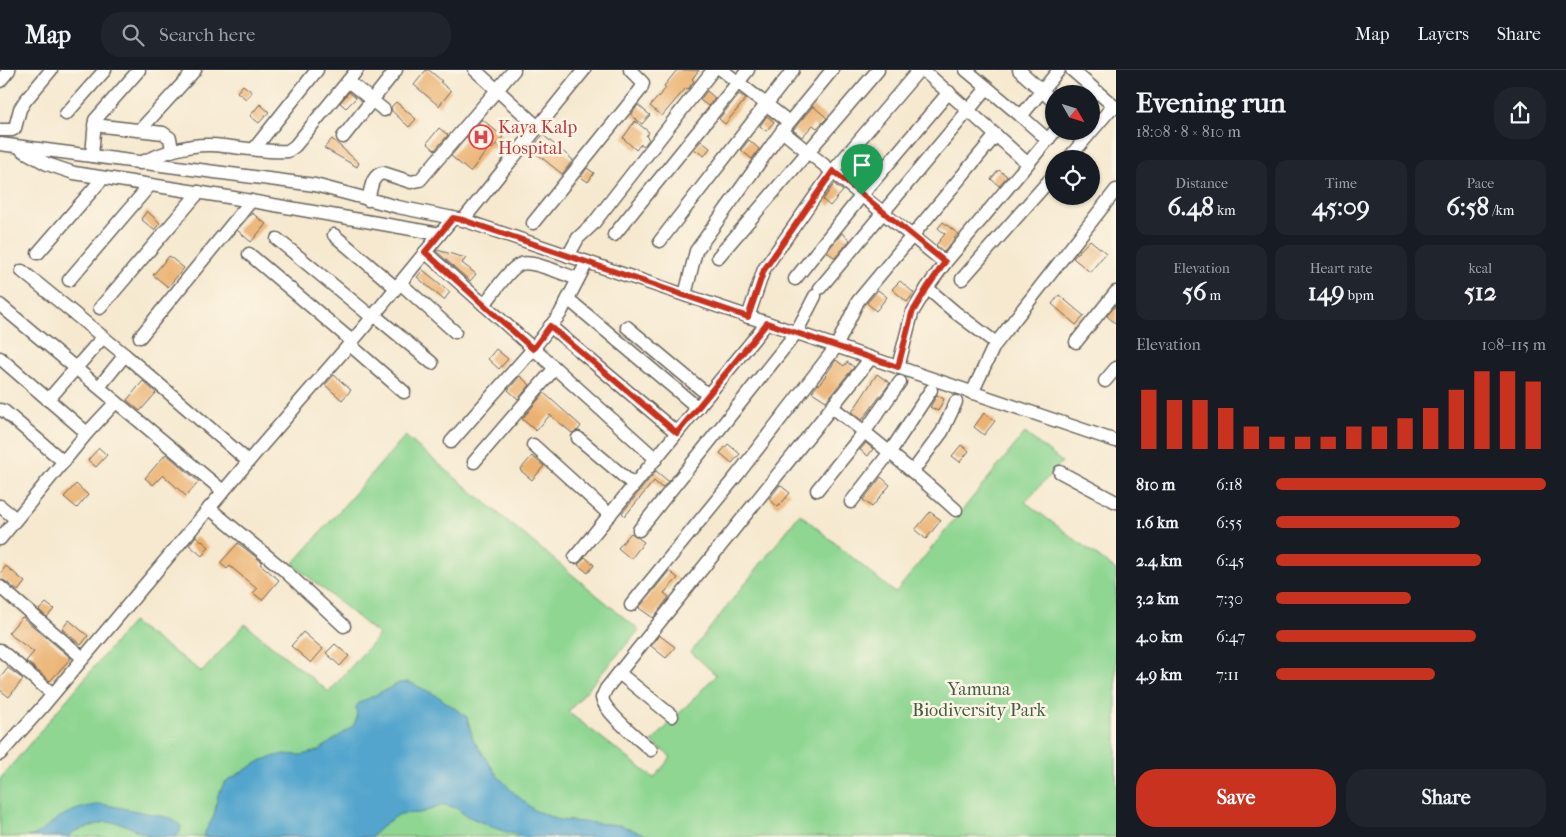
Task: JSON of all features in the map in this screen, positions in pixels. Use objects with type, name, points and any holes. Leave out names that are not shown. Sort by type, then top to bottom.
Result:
[{"type":"street","points":[[0,81],[9,70]]},
{"type":"street","points":[[0,130],[12,130],[15,128],[25,101],[51,70]]},
{"type":"street","points":[[66,114],[105,70]]},
{"type":"street","points":[[92,156],[95,123],[140,70]]},
{"type":"street","points":[[140,130],[195,70]]},
{"type":"street","points":[[260,142],[317,70]]},
{"type":"street","points":[[140,163],[180,147],[260,142],[284,152],[293,147],[357,70]]},
{"type":"street","points":[[343,137],[396,70]]},
{"type":"street","points":[[476,70],[538,127]]},
{"type":"street","points":[[368,200],[374,178],[378,174],[383,173],[411,182],[422,178],[514,70]]},
{"type":"street","points":[[533,223],[642,89],[643,83],[630,70]]},
{"type":"street","points":[[568,256],[578,238],[593,224],[713,70]]},
{"type":"street","points":[[722,70],[766,105],[808,152],[945,262]]},
{"type":"street","points":[[614,235],[748,70]]},
{"type":"street","points":[[660,241],[793,70]]},
{"type":"street","points":[[685,295],[695,253],[785,127],[832,70]]},
{"type":"street","points":[[718,257],[878,70]]},
{"type":"street","points":[[748,317],[763,272],[833,171],[921,70],[949,92],[1027,163]]},
{"type":"street","points":[[966,70],[1021,116],[1045,131]]},
{"type":"street","points":[[1018,70],[1045,94]]},
{"type":"street","points":[[1021,116],[1059,70]]},
{"type":"street","points":[[1072,70],[1085,85]]},
{"type":"street","points":[[0,754],[373,316],[440,234],[458,219],[538,127],[580,72]]},
{"type":"street","points":[[348,81],[384,110]]},
{"type":"street","points":[[639,530],[796,333],[818,292],[987,88]]},
{"type":"street","points":[[794,279],[949,92]]},
{"type":"street","points":[[1076,150],[1115,107],[1100,97]]},
{"type":"street","points":[[95,123],[167,134],[170,138],[172,150]]},
{"type":"street","points":[[631,605],[738,474],[836,346],[857,302],[996,135]]},
{"type":"street","points":[[898,367],[910,318],[927,288],[945,262],[1048,140]]},
{"type":"street","points":[[0,144],[315,186],[398,207],[458,219],[1116,441]]},
{"type":"street","points":[[16,146],[58,169],[74,174],[200,192],[440,234]]},
{"type":"street","points":[[38,253],[103,178]]},
{"type":"street","points":[[69,280],[150,185]]},
{"type":"street","points":[[962,279],[1045,185]]},
{"type":"street","points":[[972,393],[993,347],[1116,190]]},
{"type":"street","points":[[100,308],[200,192]]},
{"type":"street","points":[[140,337],[251,201]]},
{"type":"street","points":[[334,235],[455,332]]},
{"type":"street","points":[[276,239],[432,363]]},
{"type":"street","points":[[425,252],[656,459]]},
{"type":"street","points":[[249,254],[404,392]]},
{"type":"street","points":[[451,442],[533,349],[560,314],[587,262]]},
{"type":"street","points":[[484,305],[510,273],[523,263],[536,265],[578,279]]},
{"type":"street","points":[[22,271],[103,337],[248,461]]},
{"type":"street","points":[[927,288],[993,347]]},
{"type":"street","points":[[1076,342],[1116,292]]},
{"type":"street","points":[[568,299],[698,408]]},
{"type":"street","points":[[0,305],[223,491]]},
{"type":"street","points":[[575,557],[767,323]]},
{"type":"street","points":[[550,326],[677,433]]},
{"type":"street","points":[[626,327],[708,395]]},
{"type":"street","points":[[48,400],[103,337]]},
{"type":"street","points":[[99,387],[125,356]]},
{"type":"street","points":[[0,358],[87,433]]},
{"type":"street","points":[[651,750],[609,711],[603,703],[602,698],[606,689],[871,358]]},
{"type":"street","points":[[474,462],[555,368]]},
{"type":"street","points":[[1105,381],[1116,368]]},
{"type":"street","points":[[817,490],[865,431],[900,382]]},
{"type":"street","points":[[851,502],[890,452],[931,390]]},
{"type":"street","points":[[0,539],[87,433],[116,402]]},
{"type":"street","points":[[913,471],[942,432],[956,402]]},
{"type":"street","points":[[832,407],[865,431],[956,510]]},
{"type":"street","points":[[0,410],[4,411],[64,462]]},
{"type":"street","points":[[578,438],[634,485]]},
{"type":"street","points":[[533,445],[610,515]]},
{"type":"street","points":[[1060,472],[1116,502]]},
{"type":"street","points":[[0,506],[16,519]]},
{"type":"street","points":[[209,508],[284,570],[344,626]]},
{"type":"street","points":[[0,587],[83,658]]},
{"type":"street","points":[[0,650],[53,694]]},
{"type":"street","points":[[619,673],[672,716]]},
{"type":"green space","name":"Yamuna Biodiversity Park","points":[[1025,433],[1062,462],[1025,502],[1116,570],[1116,837],[0,837],[0,779],[132,622],[202,672],[245,624],[329,692],[379,635],[293,564],[405,436],[639,630],[568,712],[654,778],[671,757],[652,742],[716,675],[691,652],[800,514],[895,593]]},
{"type":"water","points":[[409,682],[436,695],[467,717],[473,739],[497,775],[534,810],[559,820],[620,825],[652,837],[523,837],[494,828],[465,815],[456,808],[445,805],[420,813],[400,814],[386,823],[371,837],[203,837],[214,816],[218,795],[225,782],[262,760],[283,754],[301,755],[318,751],[353,726],[357,718],[356,707],[359,703],[399,683]]},
{"type":"water","points":[[102,804],[171,818],[181,826],[180,832],[176,837],[152,837],[120,823],[104,822],[73,832],[69,837],[27,837],[40,832],[67,813]]},
{"type":"building","points":[[426,70],[429,70],[451,91],[439,106],[414,85]]},
{"type":"building","points":[[677,70],[699,70],[692,79],[694,81],[688,89],[686,88],[662,116],[650,106],[666,88],[664,86]]},
{"type":"building","points":[[243,85],[252,92],[246,99],[237,92]]},
{"type":"building","points":[[707,91],[715,98],[708,106],[700,100]]},
{"type":"building","points":[[349,92],[356,98],[346,108],[340,103]]},
{"type":"building","points":[[739,94],[746,99],[725,124],[719,119]]},
{"type":"building","points":[[396,102],[416,119],[409,127],[392,111],[391,107]]},
{"type":"building","points":[[260,104],[269,112],[259,123],[250,116]]},
{"type":"building","points":[[638,105],[650,115],[642,124],[631,115]]},
{"type":"building","points":[[813,106],[827,118],[817,128],[813,125],[802,137],[793,130]]},
{"type":"building","points":[[767,116],[774,122],[766,131],[760,126]]},
{"type":"building","points":[[482,119],[503,137],[492,149],[490,147],[470,172],[451,156]]},
{"type":"building","points":[[635,121],[649,132],[646,136],[649,139],[644,146],[641,144],[636,150],[623,138]]},
{"type":"building","points":[[439,128],[448,135],[435,150],[427,143]]},
{"type":"building","points":[[543,135],[573,160],[562,174],[531,149]]},
{"type":"building","points":[[332,139],[359,163],[357,167],[324,148]]},
{"type":"building","points":[[749,140],[759,149],[752,159],[741,150]]},
{"type":"building","points":[[701,141],[710,148],[704,156],[694,149]]},
{"type":"building","points":[[587,168],[594,173],[588,182],[581,177]]},
{"type":"building","points":[[999,170],[1007,176],[999,186],[991,179]]},
{"type":"building","points":[[834,184],[843,191],[830,206],[823,200]]},
{"type":"building","points":[[147,211],[160,223],[154,230],[141,219]]},
{"type":"building","points":[[252,213],[266,224],[251,242],[237,230]]},
{"type":"building","points":[[943,222],[958,234],[944,252],[936,245],[945,234],[938,228]]},
{"type":"building","points":[[842,233],[850,240],[835,258],[827,252]]},
{"type":"building","points":[[1090,240],[1106,253],[1090,272],[1073,258]]},
{"type":"building","points":[[437,250],[466,258],[462,263],[476,274],[470,281]]},
{"type":"building","points":[[169,256],[184,268],[168,287],[153,275]]},
{"type":"building","points":[[423,270],[450,292],[444,300],[417,277]]},
{"type":"building","points":[[900,281],[914,293],[907,302],[892,289]]},
{"type":"building","points":[[878,290],[887,297],[876,311],[867,303]]},
{"type":"building","points":[[1059,295],[1084,316],[1076,325],[1052,304]]},
{"type":"building","points":[[1116,305],[1116,324],[1107,316]]},
{"type":"building","points":[[496,349],[508,359],[499,369],[488,359]]},
{"type":"building","points":[[836,360],[844,366],[847,362],[854,367],[826,401],[812,392]]},
{"type":"building","points":[[877,374],[890,383],[862,420],[852,412]]},
{"type":"building","points":[[334,375],[351,390],[342,400],[325,385]]},
{"type":"building","points":[[520,376],[530,385],[518,399],[508,390]]},
{"type":"building","points":[[143,381],[156,393],[140,411],[127,400]]},
{"type":"building","points":[[544,393],[581,426],[578,430],[572,433],[550,415],[536,431],[522,419]]},
{"type":"building","points":[[937,395],[944,399],[938,411],[930,407]]},
{"type":"building","points":[[984,413],[995,421],[984,435],[974,427]]},
{"type":"building","points":[[866,443],[873,449],[868,456],[860,450]]},
{"type":"building","points":[[728,444],[740,454],[732,463],[720,453]]},
{"type":"building","points":[[961,445],[969,451],[960,462],[952,456]]},
{"type":"building","points":[[99,448],[107,455],[96,467],[88,460]]},
{"type":"building","points":[[166,454],[199,482],[186,496],[163,475],[153,485],[145,478]]},
{"type":"building","points":[[532,456],[544,466],[532,480],[520,470]]},
{"type":"building","points":[[656,471],[668,481],[662,488],[654,481],[625,516],[622,513]]},
{"type":"building","points":[[881,477],[890,485],[872,507],[863,500]]},
{"type":"building","points":[[76,484],[88,495],[77,508],[64,497]]},
{"type":"building","points":[[780,485],[790,493],[778,507],[769,499]]},
{"type":"building","points":[[930,512],[941,520],[926,539],[915,530]]},
{"type":"building","points":[[631,533],[644,542],[631,559],[618,548]]},
{"type":"building","points":[[196,536],[209,547],[202,556],[189,545]]},
{"type":"building","points":[[238,543],[262,562],[260,564],[279,580],[262,600],[253,593],[257,589],[230,566],[227,569],[220,563]]},
{"type":"building","points":[[585,557],[594,565],[588,573],[578,565]]},
{"type":"building","points":[[6,566],[25,582],[18,591],[0,579],[0,574]]},
{"type":"building","points":[[669,571],[678,578],[664,593],[669,597],[653,618],[639,608]]},
{"type":"building","points":[[46,603],[54,609],[47,617],[39,610]]},
{"type":"building","points":[[22,617],[71,658],[50,681],[26,661],[34,652],[8,633]]},
{"type":"building","points":[[69,620],[88,636],[81,645],[62,629]]},
{"type":"building","points":[[303,632],[323,649],[311,663],[291,646]]},
{"type":"building","points":[[659,635],[675,647],[666,658],[651,646]]},
{"type":"building","points":[[335,644],[349,656],[340,666],[326,653]]},
{"type":"building","points":[[8,668],[23,679],[9,697],[0,690],[0,678]]},
{"type":"place","name":"Kaya Kalp Hospital","points":[[481,137]]},
{"type":"route","points":[[833,171],[862,195],[945,262],[912,313],[898,367],[767,323],[677,433],[550,326],[533,349],[425,252],[453,218],[463,220],[748,317],[764,270],[833,171]]}]
